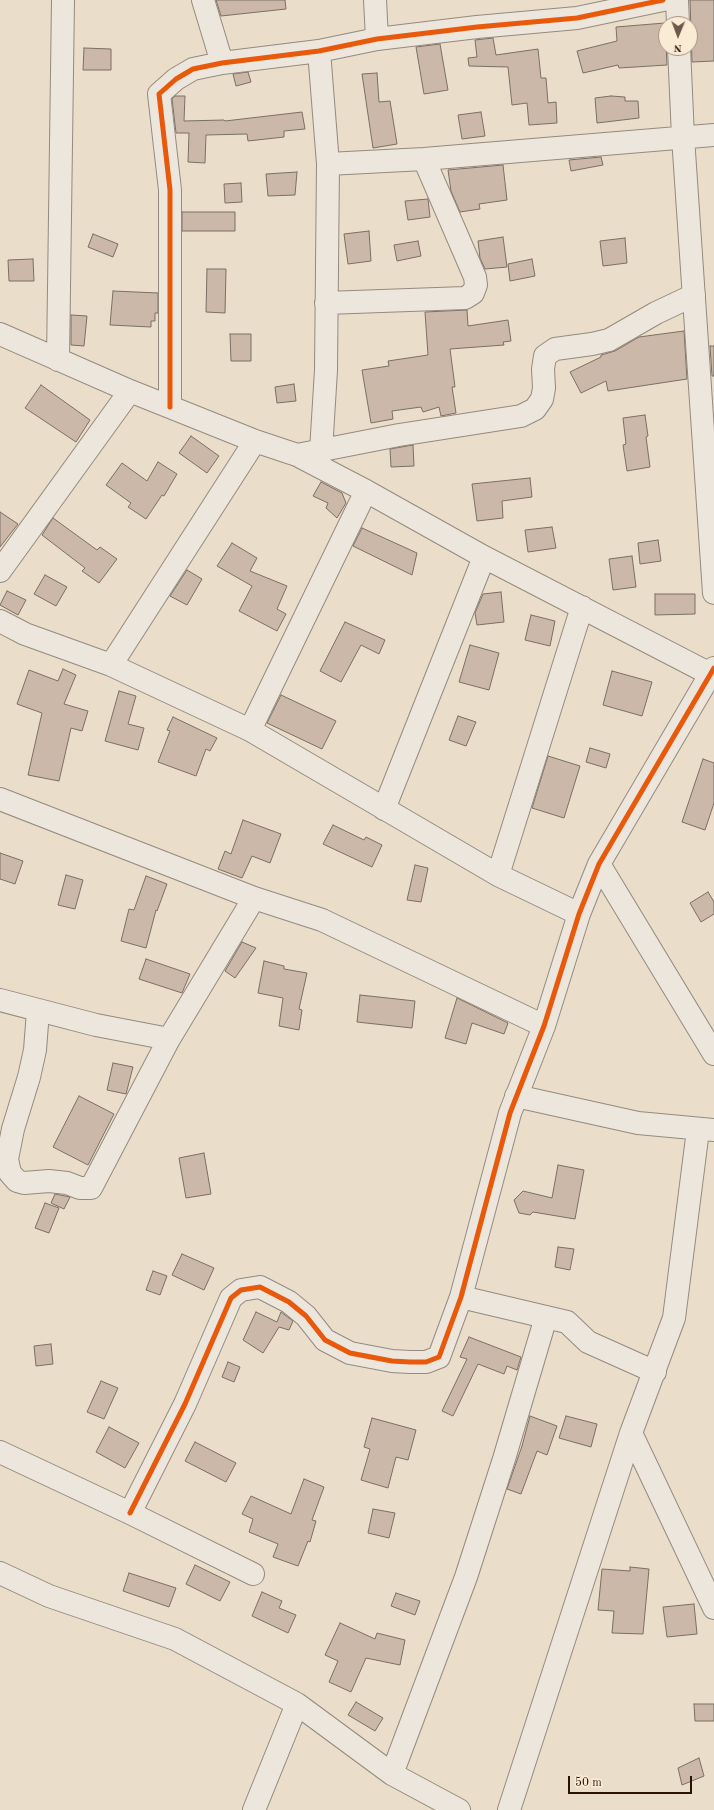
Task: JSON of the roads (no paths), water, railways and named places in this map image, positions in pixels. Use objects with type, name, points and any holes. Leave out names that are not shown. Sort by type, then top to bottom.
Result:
[{"type":"street","points":[[58,360],[63,0]]},
{"type":"street","points":[[203,0],[222,63]]},
{"type":"street","points":[[376,0],[377,39]]},
{"type":"street","points":[[170,407],[170,190],[159,94],[176,79],[193,69],[222,63],[319,51],[377,39],[477,27],[577,9],[663,0]]},
{"type":"street","points":[[677,0],[678,16]]},
{"type":"street","points":[[319,51],[328,164],[326,370],[321,450]]},
{"type":"street","points":[[679,56],[683,137],[714,593]]},
{"type":"street","points":[[328,164],[424,159],[714,135]]},
{"type":"street","points":[[326,302],[465,298],[473,293],[476,285],[475,277],[424,159]]},
{"type":"street","points":[[298,455],[399,435],[521,416],[534,409],[542,399],[545,356],[555,349],[609,340],[656,313],[694,295]]},
{"type":"street","points":[[0,334],[130,391],[255,441],[298,455],[484,557],[713,672],[599,864],[579,914],[544,1026],[510,1113],[461,1297],[439,1357],[426,1362],[410,1362],[350,1353],[325,1340],[306,1316],[289,1302],[260,1287],[241,1290],[231,1298],[185,1404],[130,1513]]},
{"type":"street","points":[[0,571],[130,391]]},
{"type":"street","points":[[111,665],[255,441]]},
{"type":"street","points":[[250,730],[366,491]]},
{"type":"street","points":[[384,809],[484,557]]},
{"type":"street","points":[[498,875],[582,607]]},
{"type":"street","points":[[0,621],[26,634],[111,665],[250,730],[498,875],[579,914]]},
{"type":"street","points":[[0,799],[254,898],[322,920],[544,1026]]},
{"type":"street","points":[[599,864],[714,1054]]},
{"type":"street","points":[[38,1011],[35,1050],[29,1077],[13,1129],[7,1159],[10,1173],[17,1181],[24,1184],[49,1181],[66,1183],[80,1188],[90,1188],[169,1039],[254,898]]},
{"type":"street","points":[[0,1000],[38,1011],[169,1039]]},
{"type":"street","points":[[509,1810],[631,1433],[674,1318],[706,1130],[631,1122],[516,1096]]},
{"type":"street","points":[[461,1297],[566,1322],[588,1342],[655,1372]]},
{"type":"street","points":[[392,1774],[466,1577],[504,1459],[546,1317]]},
{"type":"street","points":[[631,1433],[714,1608]]},
{"type":"street","points":[[0,1452],[130,1513],[253,1574]]},
{"type":"street","points":[[0,1573],[49,1596],[175,1639],[297,1704],[392,1774],[459,1810]]},
{"type":"street","points":[[254,1810],[297,1704]]}]
